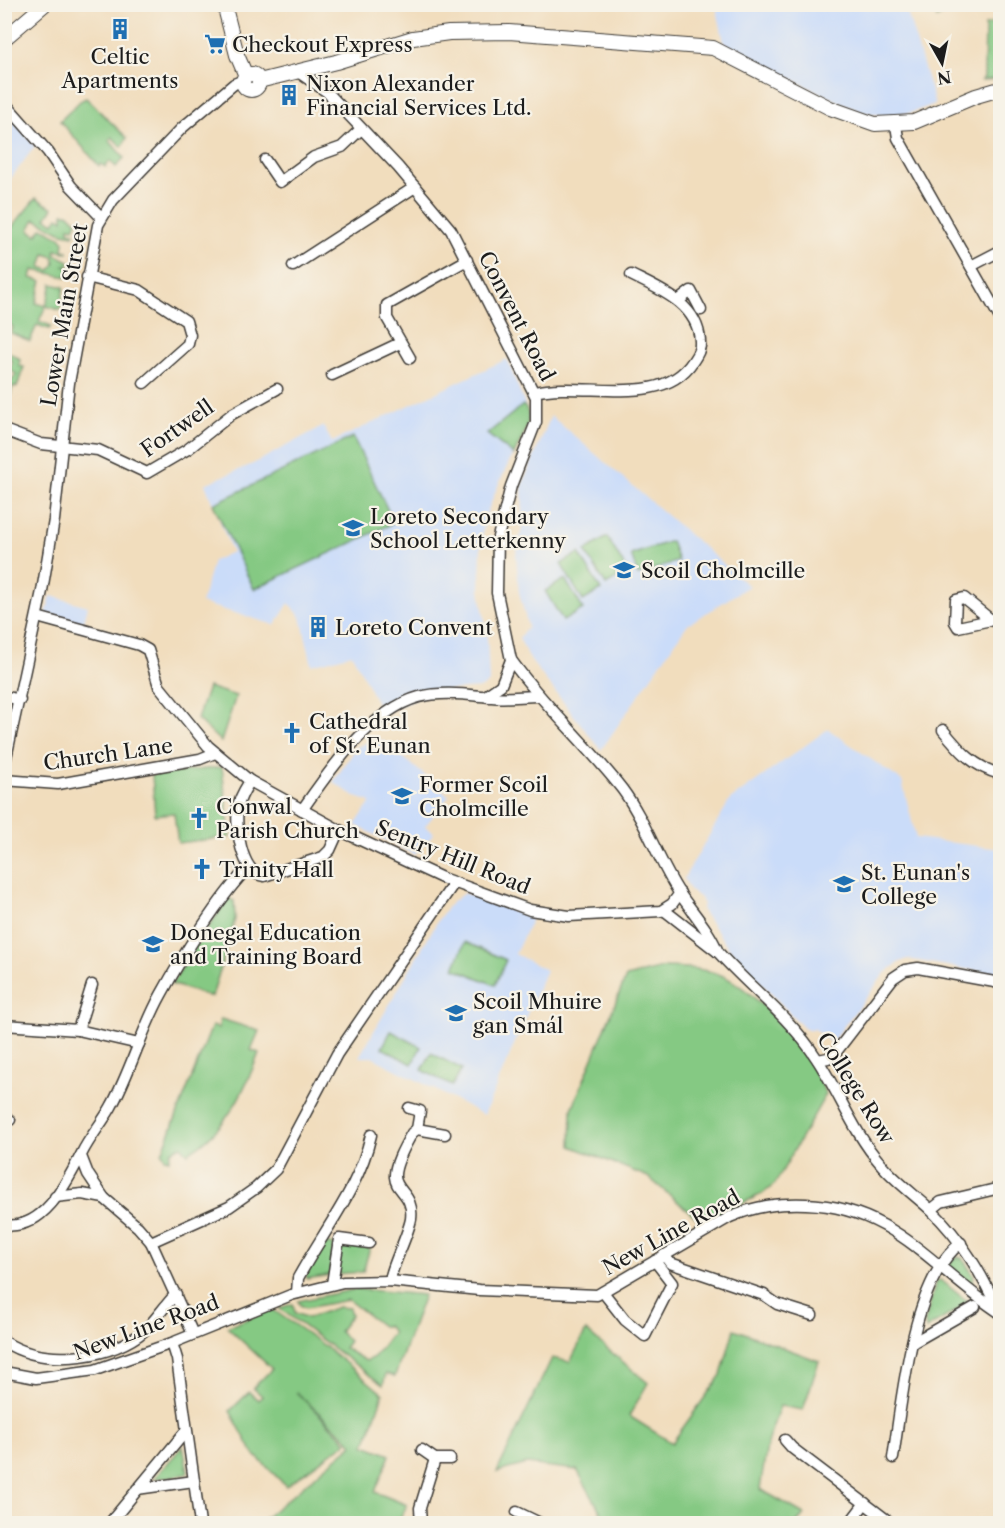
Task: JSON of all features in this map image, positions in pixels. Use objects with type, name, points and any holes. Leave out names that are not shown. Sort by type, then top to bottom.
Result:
[{"type":"main road","points":[[4,39],[45,4]]},
{"type":"main road","points":[[224,4],[250,79],[298,72],[412,38],[449,33],[535,33],[696,45],[727,54],[798,92],[859,120],[896,125],[923,119],[976,96],[1000,89]]},
{"type":"street","points":[[319,66],[327,92]]},
{"type":"street","points":[[298,72],[327,92]]},
{"type":"street","name":"Lower Main Street","points":[[4,767],[38,617],[54,520],[69,383],[87,277],[101,217],[113,200],[182,128],[234,84],[250,79]]},
{"type":"street","name":"Convent Road","points":[[327,92],[415,187],[451,230],[534,392],[538,405],[536,422],[511,486],[498,537],[497,593],[511,660]]},
{"type":"street","points":[[4,102],[48,152],[71,186],[101,217]]},
{"type":"street","points":[[896,125],[898,138],[1000,318]]},
{"type":"street","points":[[265,160],[280,182],[314,157],[342,147],[362,129]]},
{"type":"street","points":[[293,266],[415,187]]},
{"type":"street","points":[[971,266],[1000,251]]},
{"type":"street","points":[[410,358],[387,318],[387,305],[466,260]]},
{"type":"street","points":[[534,392],[558,388],[653,388],[673,382],[686,373],[701,345],[699,330],[693,318],[678,301],[631,275]]},
{"type":"street","points":[[87,277],[139,290],[186,321],[190,335],[188,344],[144,383]]},
{"type":"street","points":[[678,301],[691,291],[701,310]]},
{"type":"street","points":[[332,375],[400,343]]},
{"type":"street","name":"Fortwell","points":[[62,446],[98,450],[147,474],[188,449],[232,414],[277,389]]},
{"type":"street","points":[[4,430],[41,444],[62,446]]},
{"type":"street","name":"Sentry Hill Road","points":[[38,617],[139,645],[148,650],[155,679],[168,700],[215,753],[250,781],[339,830],[454,883],[552,916],[664,910]]},
{"type":"street","points":[[485,696],[501,685],[511,660]]},
{"type":"street","name":"College Row","points":[[511,660],[538,696],[580,739],[623,791],[680,893],[705,927],[718,951]]},
{"type":"street","points":[[302,810],[344,753],[382,717],[402,703],[437,695],[538,696]]},
{"type":"street","points":[[4,696],[20,700]]},
{"type":"street","points":[[943,730],[973,762],[982,768],[1000,774]]},
{"type":"street","name":"Church Lane","points":[[4,780],[40,784],[75,782],[200,759],[215,753]]},
{"type":"street","points":[[250,781],[237,810],[248,868],[255,874],[264,876],[323,857],[330,850],[339,830]]},
{"type":"street","points":[[4,1225],[15,1227],[28,1223],[55,1197],[111,1107],[158,1000],[176,969],[225,895],[248,868]]},
{"type":"street","points":[[151,1242],[230,1207],[256,1188],[276,1169],[337,1054],[454,883]]},
{"type":"street","points":[[664,910],[680,893]]},
{"type":"street","name":"College Row","points":[[664,910],[718,951],[801,1036],[818,1060],[864,1143],[893,1178],[931,1210],[961,1243],[985,1281],[1000,1313]]},
{"type":"street","points":[[818,1060],[828,1058],[836,1052],[893,978],[905,970],[918,968],[1000,983]]},
{"type":"street","points":[[78,1030],[92,984]]},
{"type":"street","points":[[4,1025],[49,1030],[78,1030],[139,1044]]},
{"type":"street","points":[[390,1281],[405,1242],[411,1212],[408,1197],[398,1184],[395,1173],[412,1133],[417,1129],[420,1111],[409,1108]]},
{"type":"street","points":[[417,1129],[445,1134]]},
{"type":"street","points":[[297,1293],[298,1278],[348,1196],[367,1152],[370,1135]]},
{"type":"street","points":[[81,1156],[88,1174],[104,1198],[138,1227],[151,1242],[193,1334]]},
{"type":"street","points":[[931,1210],[941,1202],[1000,1188]]},
{"type":"street","points":[[55,1197],[82,1194],[104,1198]]},
{"type":"street","name":"New Line Road","points":[[4,1372],[36,1378],[72,1375],[95,1370],[172,1343],[297,1293],[332,1284],[390,1281],[525,1293],[591,1296],[603,1292],[730,1217],[752,1208],[777,1203],[817,1204],[846,1208],[869,1217],[897,1233],[1000,1313]]},
{"type":"street","points":[[332,1284],[339,1239],[369,1243]]},
{"type":"street","points":[[893,1458],[914,1342],[925,1301],[940,1266],[961,1243]]},
{"type":"street","points":[[603,1292],[625,1320],[645,1336],[672,1283],[660,1258]]},
{"type":"street","points":[[660,1258],[764,1295],[777,1304],[812,1315]]},
{"type":"street","points":[[973,1292],[985,1281]]},
{"type":"street","points":[[5,1342],[27,1352],[55,1357],[112,1347],[140,1335],[176,1294]]},
{"type":"street","points":[[914,1342],[975,1307]]},
{"type":"street","points":[[172,1343],[177,1359],[200,1524]]},
{"type":"street","points":[[109,1524],[186,1431]]},
{"type":"street","points":[[785,1440],[792,1448],[892,1524]]},
{"type":"street","points":[[422,1450],[435,1459],[450,1460]]},
{"type":"street","points":[[421,1524],[420,1508],[435,1459]]},
{"type":"street","points":[[137,1489],[194,1481]]},
{"type":"street","points":[[849,1524],[865,1503]]},
{"type":"street","points":[[517,1512],[542,1524]]},
{"type":"shaded area","points":[[716,5],[905,5],[935,104],[910,113],[887,116],[861,112],[725,47]]},
{"type":"shaded area","points":[[4,108],[35,146],[5,186],[4,186]]},
{"type":"shaded area","name":"Loreto Secondary School Letterkenny","points":[[507,359],[530,417],[486,515],[481,542],[480,591],[487,634],[489,682],[482,688],[434,691],[382,713],[352,654],[312,665],[301,617],[289,603],[275,625],[201,603],[213,561],[232,552],[205,484],[253,464],[323,426],[332,442]]},
{"type":"shaded area","name":"Scoil Cholmcille","points":[[551,416],[749,586],[687,625],[601,750],[531,661],[519,638],[528,627],[519,592],[516,554],[523,524],[522,485]]},
{"type":"shaded area","points":[[51,596],[88,606],[83,624],[46,614]]},
{"type":"shaded area","name":"St. Eunan's College","points":[[828,729],[902,781],[916,838],[1000,849],[1000,975],[907,959],[885,973],[831,1043],[815,1029],[805,1029],[733,954],[701,909],[703,904],[700,898],[690,890],[684,878],[730,800]]},
{"type":"shaded area","name":"Former Scoil Cholmcille","points":[[374,739],[384,741],[449,796],[425,826],[434,833],[415,855],[355,825],[371,802],[356,797],[333,782],[357,747]]},
{"type":"shaded area","name":"Scoil Mhuire gan Smál","points":[[464,893],[532,918],[515,954],[546,970],[484,1115],[372,1057],[359,1057],[440,917],[451,903]]},
{"type":"green space","points":[[932,4],[956,4],[956,5],[937,18]]},
{"type":"green space","points":[[1000,22],[1000,79],[982,80],[984,77],[985,25]]},
{"type":"green space","points":[[86,98],[127,138],[122,147],[112,137],[109,140],[124,158],[116,167],[110,161],[105,167],[101,164],[99,166],[60,121]]},
{"type":"green space","points":[[36,198],[53,208],[46,218],[54,223],[58,217],[63,220],[63,213],[68,213],[77,222],[74,228],[69,227],[69,231],[74,232],[73,235],[62,233],[35,219],[29,230],[37,235],[42,228],[60,237],[64,242],[63,250],[68,253],[56,250],[55,254],[69,261],[69,265],[64,266],[69,268],[66,277],[33,270],[31,278],[42,281],[36,303],[46,306],[39,321],[51,326],[49,329],[37,325],[30,341],[11,333],[13,327],[5,320],[4,221],[12,227]],"holes":[[[45,254],[54,257],[55,264],[50,270],[41,267]]]},
{"type":"green space","points":[[52,284],[64,287],[60,310],[46,306]]},
{"type":"green space","points":[[5,350],[20,359],[19,366],[24,367],[17,387],[13,386],[8,403],[5,402],[5,391],[16,374],[9,369],[13,362],[5,355]]},
{"type":"green space","points":[[523,405],[527,410],[528,422],[514,455],[487,434]]},
{"type":"green space","points":[[353,437],[394,523],[254,589],[213,504]]},
{"type":"green space","points":[[607,537],[628,572],[606,585],[585,551]]},
{"type":"green space","points":[[671,541],[678,561],[638,575],[631,555]]},
{"type":"green space","points":[[579,553],[601,590],[583,601],[561,564]]},
{"type":"green space","points":[[565,579],[583,609],[563,621],[545,591]]},
{"type":"green space","points":[[208,687],[236,696],[221,742],[197,719]]},
{"type":"green space","points":[[222,767],[230,837],[178,843],[174,813],[155,815],[152,775]]},
{"type":"green space","points":[[228,898],[234,901],[235,919],[212,997],[171,984]]},
{"type":"green space","points":[[465,942],[506,960],[495,985],[454,968]]},
{"type":"green space","points":[[666,967],[708,971],[721,975],[748,992],[762,1004],[800,1047],[818,1074],[826,1094],[775,1184],[762,1194],[702,1222],[648,1177],[571,1146],[572,1109],[626,977]]},
{"type":"green space","points":[[221,1019],[259,1031],[251,1050],[259,1053],[253,1068],[240,1096],[213,1134],[188,1153],[181,1146],[171,1151],[169,1159],[165,1158],[162,1153],[212,1026],[218,1028]]},
{"type":"green space","points":[[391,1031],[421,1047],[412,1064],[382,1048]]},
{"type":"green space","points":[[431,1053],[462,1069],[452,1086],[422,1070]]},
{"type":"green space","points":[[324,1243],[334,1245],[329,1275],[307,1279],[306,1275]]},
{"type":"green space","points":[[340,1246],[370,1248],[363,1272],[336,1274]]},
{"type":"green space","points":[[956,1257],[962,1258],[974,1276],[972,1283],[967,1282],[949,1268],[949,1262]]},
{"type":"green space","points":[[941,1280],[969,1303],[926,1329],[925,1322],[936,1281]]},
{"type":"green space","points":[[357,1289],[424,1295],[395,1376],[386,1374],[383,1385],[279,1308],[293,1304],[295,1313],[308,1318],[338,1307],[349,1308],[351,1315],[339,1331],[349,1341],[344,1348],[366,1361],[374,1357],[393,1332],[387,1326],[382,1326],[348,1300],[306,1308],[298,1301]]},
{"type":"green space","points":[[272,1309],[325,1346],[383,1394],[365,1445],[390,1455],[375,1492],[407,1505],[398,1523],[259,1523],[353,1444],[296,1392],[347,1442],[286,1486],[253,1453],[230,1411],[249,1392],[259,1400],[262,1396],[253,1388],[272,1369],[227,1327]]},
{"type":"green space","points":[[734,1329],[819,1361],[803,1410],[780,1406],[768,1440],[760,1489],[804,1514],[797,1523],[607,1523],[577,1470],[527,1464],[497,1472],[552,1358],[570,1362],[586,1331],[648,1383],[629,1416],[672,1443],[721,1375]]},
{"type":"green space","points":[[183,1446],[188,1471],[186,1474],[156,1479],[155,1477]]},
{"type":"place","name":"Celtic Apartments","points":[[120,29]]},
{"type":"place","name":"Checkout Express","points":[[215,44]]},
{"type":"place","name":"Nixon Alexander Financial Services Ltd.","points":[[289,95]]},
{"type":"place","name":"Loreto Secondary School Letterkenny","points":[[353,528]]},
{"type":"place","name":"Scoil Cholmcille","points":[[624,570]]},
{"type":"place","name":"Loreto Convent","points":[[318,627]]},
{"type":"place","name":"Cathedral of St. Eunan","points":[[292,733]]},
{"type":"place","name":"Former Scoil Cholmcille","points":[[402,796]]},
{"type":"place","name":"Conwal Parish Church","points":[[199,818]]},
{"type":"place","name":"Trinity Hall","points":[[202,869]]},
{"type":"place","name":"St. Eunan's College","points":[[844,884]]},
{"type":"place","name":"Donegal Education and Training Board","points":[[153,944]]},
{"type":"place","name":"Scoil Mhuire gan Smál","points":[[456,1013]]}]
